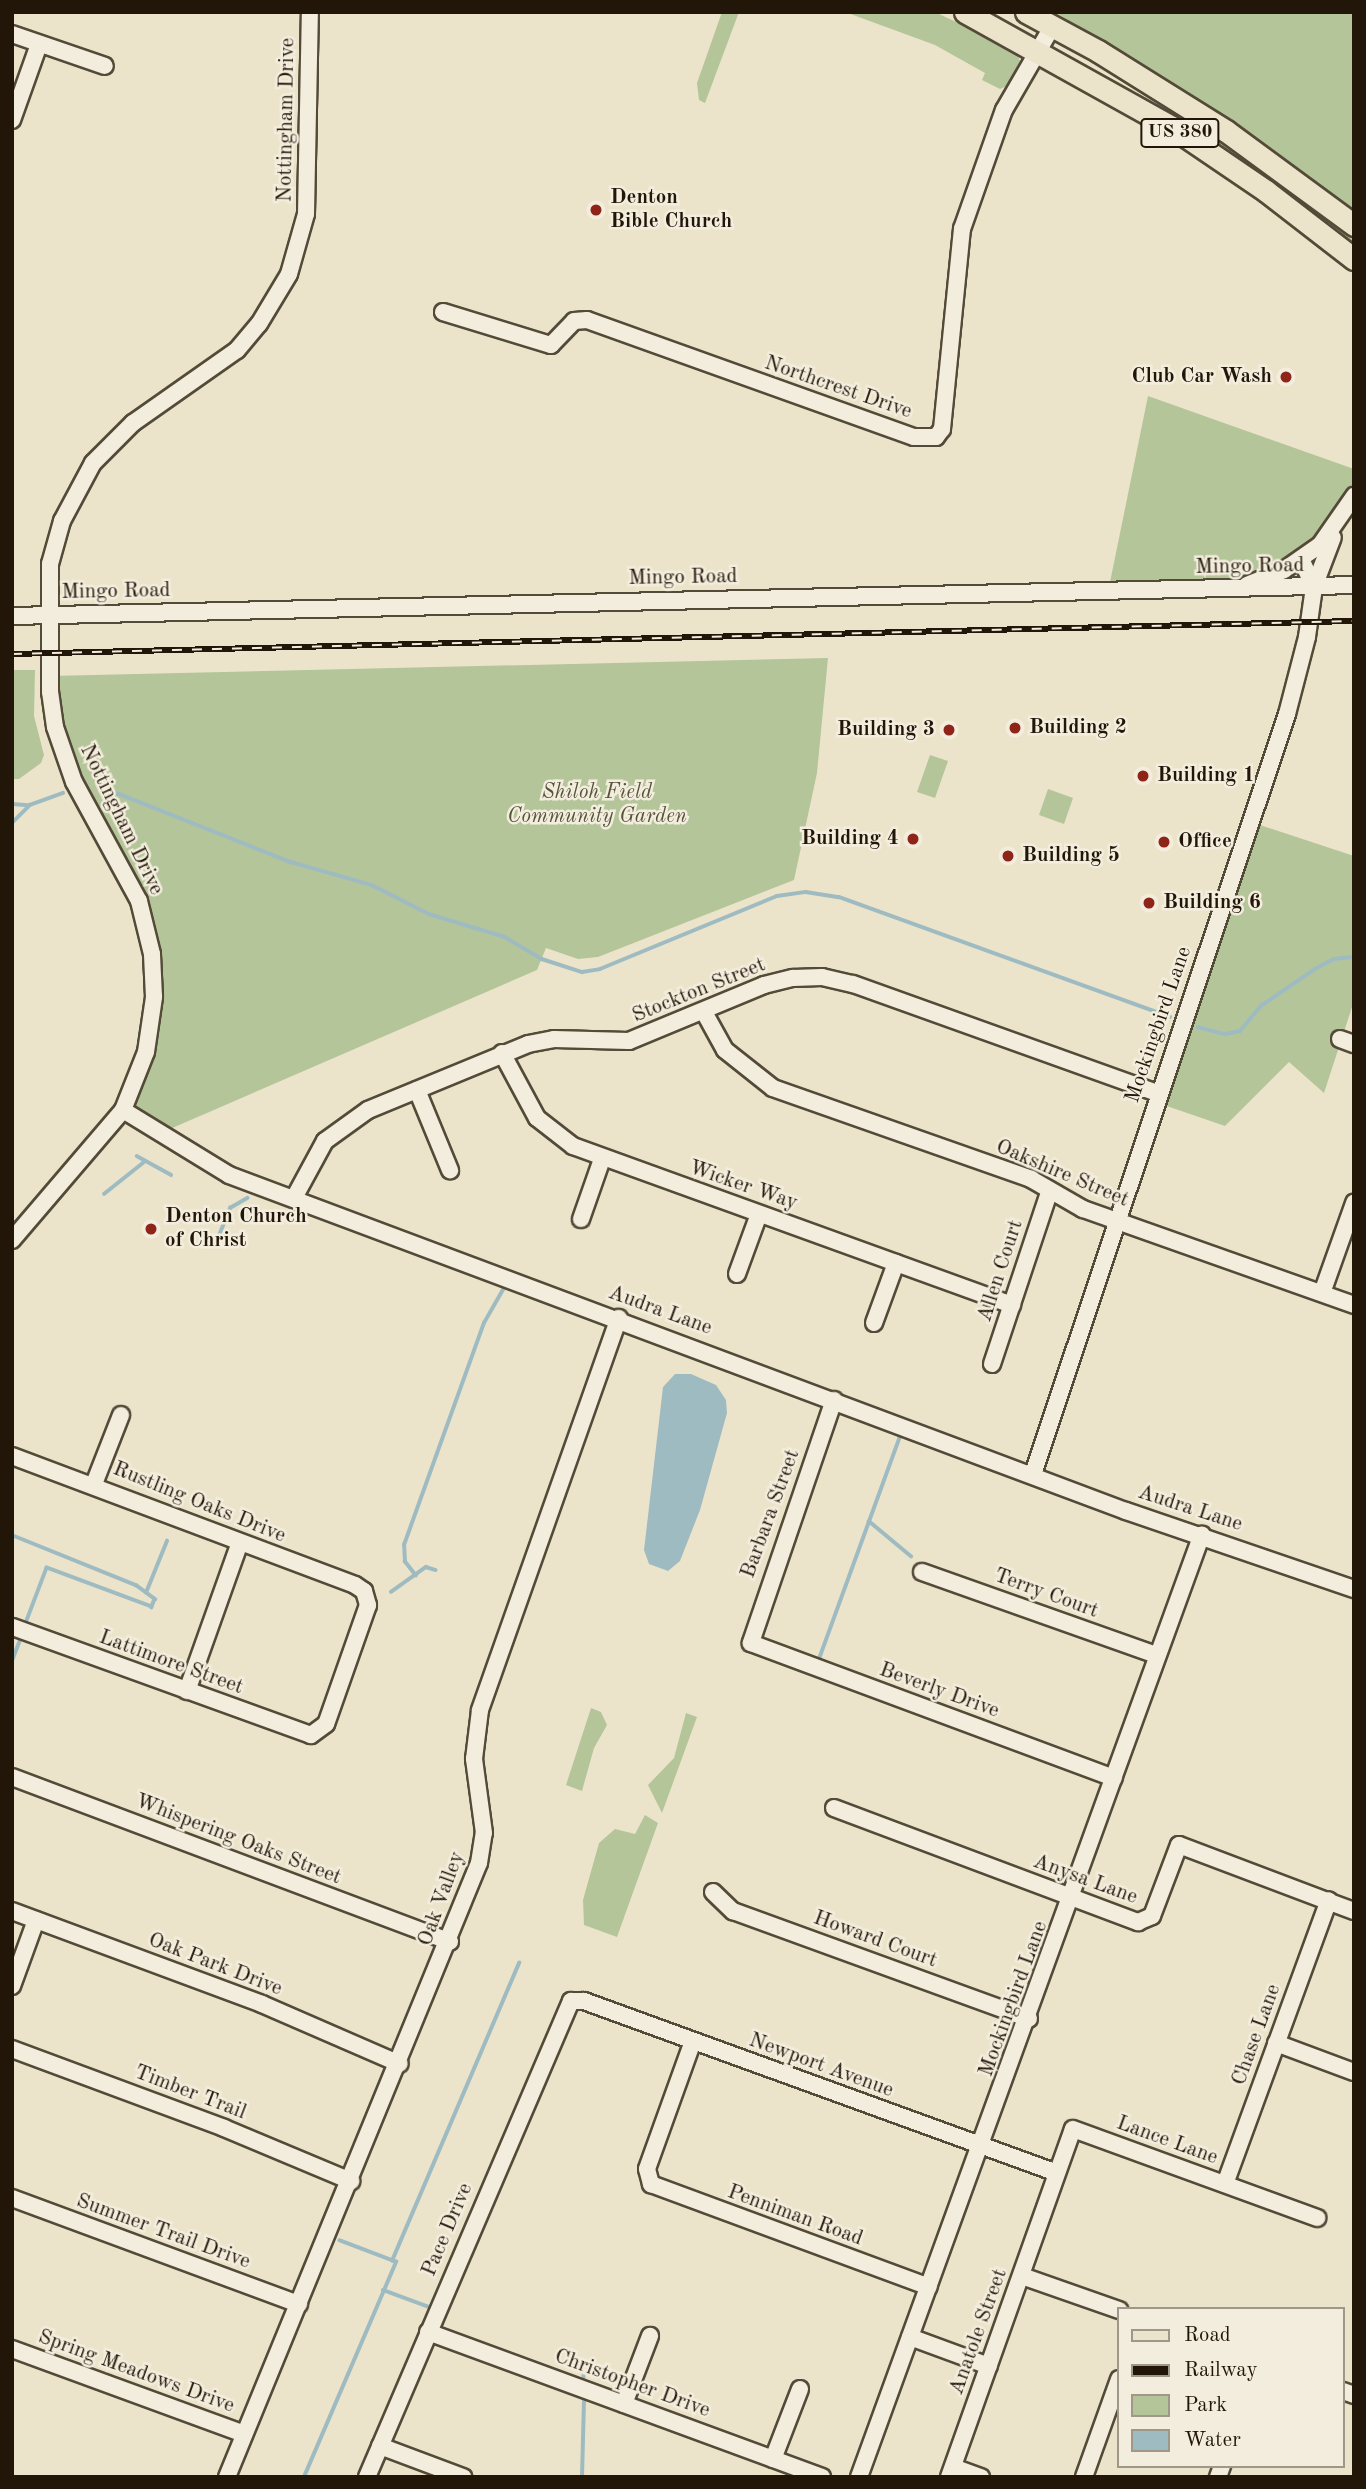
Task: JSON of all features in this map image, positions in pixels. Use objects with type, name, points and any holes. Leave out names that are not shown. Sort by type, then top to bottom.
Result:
[{"type":"main road","name":"US 380","points":[[965,12],[1172,127],[1266,191],[1354,259]]},
{"type":"main road","name":"US 380","points":[[1026,12],[1226,131],[1354,225]]},
{"type":"street","name":"Nottingham Drive","points":[[123,1110],[136,1085],[150,1035],[152,954],[133,887],[66,763],[51,704],[48,615],[50,564],[62,521],[93,463],[133,423],[237,350],[260,324],[289,274],[306,214],[310,12]]},
{"type":"street","name":"Northcrest Drive","points":[[443,312],[551,345],[574,321],[587,320],[914,437],[936,437],[942,429],[962,229],[1004,110],[1036,50],[1053,26]]},
{"type":"street","points":[[12,34],[105,66]]},
{"type":"street","points":[[12,121],[40,44]]},
{"type":"street","points":[[1221,588],[1261,581],[1301,559],[1340,521],[1354,496]]},
{"type":"street","name":"Mockingbird Lane","points":[[1033,1474],[1158,1093],[1287,714],[1307,637],[1314,587],[1340,521]]},
{"type":"street","points":[[1301,559],[1314,587]]},
{"type":"street","name":"Mingo Road","points":[[12,616],[1354,585]]},
{"type":"street","name":"Stockton Street","points":[[294,1198],[308,1165],[332,1133],[358,1114],[502,1053],[545,1040],[629,1041],[773,982],[832,979],[1158,1093]]},
{"type":"street","name":"Oakshire Street","points":[[704,1012],[725,1050],[768,1086],[1022,1176],[1077,1207],[1354,1305]]},
{"type":"street","name":"Wicker Way","points":[[502,1053],[521,1093],[544,1125],[573,1146],[602,1159],[1013,1305]]},
{"type":"street","points":[[416,1090],[450,1170]]},
{"type":"street","points":[[12,1240],[123,1110]]},
{"type":"street","name":"Audra Lane","points":[[123,1110],[220,1171],[619,1318],[1126,1511],[1202,1534],[1354,1589]]},
{"type":"street","points":[[581,1219],[602,1159]]},
{"type":"street","name":"Allen Court","points":[[992,1364],[1049,1190]]},
{"type":"street","points":[[1322,1293],[1354,1203]]},
{"type":"street","points":[[737,1274],[759,1214]]},
{"type":"street","points":[[874,1324],[896,1263]]},
{"type":"street","name":"Oak Valley","points":[[227,2477],[450,1942],[483,1843],[475,1771],[480,1710],[619,1318]]},
{"type":"street","name":"Barbara Street","points":[[751,1643],[834,1400]]},
{"type":"street","points":[[94,1483],[121,1415]]},
{"type":"street","name":"Rustling Oaks Drive","points":[[12,1456],[94,1483],[239,1545],[355,1585],[366,1596],[367,1609],[326,1724],[317,1735]]},
{"type":"street","name":"Mockingbird Lane","points":[[859,2477],[1029,2019],[1156,1655],[1202,1534]]},
{"type":"street","points":[[187,1691],[239,1545]]},
{"type":"street","name":"Terry Court","points":[[922,1572],[1156,1655]]},
{"type":"street","name":"Lattimore Street","points":[[12,1627],[317,1735]]},
{"type":"street","name":"Beverly Drive","points":[[751,1643],[1114,1778]]},
{"type":"street","name":"Whispering Oaks Street","points":[[12,1777],[450,1942]]},
{"type":"street","name":"Anysa Lane","points":[[834,1808],[1072,1899],[1147,1922],[1179,1844],[1354,1911]]},
{"type":"street","name":"Howard Court","points":[[713,1892],[733,1911],[1029,2019]]},
{"type":"street","name":"Chase Lane","points":[[1225,2184],[1329,1900]]},
{"type":"street","name":"Oak Park Drive","points":[[12,1911],[250,2000],[400,2064]]},
{"type":"street","points":[[12,1986],[36,1920]]},
{"type":"street","name":"Newport Avenue","points":[[571,2001],[584,2001],[1057,2173]]},
{"type":"street","name":"Pace Drive","points":[[367,2477],[571,2001]]},
{"type":"street","name":"Penniman Road","points":[[693,2041],[648,2169],[648,2181],[657,2188],[929,2287]]},
{"type":"street","points":[[1276,2043],[1354,2072]]},
{"type":"street","name":"Timber Trail","points":[[12,2049],[224,2127],[351,2182]]},
{"type":"street","name":"Lance Lane","points":[[1048,2200],[1073,2129],[1317,2218]]},
{"type":"street","name":"Summer Trail Drive","points":[[12,2198],[299,2304]]},
{"type":"street","name":"Anatole Street","points":[[951,2472],[1048,2200]]},
{"type":"street","points":[[1022,2276],[1118,2310]]},
{"type":"street","name":"Christopher Drive","points":[[428,2332],[822,2477]]},
{"type":"street","points":[[624,2404],[650,2336]]},
{"type":"street","points":[[911,2337],[989,2365]]},
{"type":"street","name":"Spring Meadows Drive","points":[[12,2348],[244,2434]]},
{"type":"street","points":[[1084,2477],[1118,2382]]},
{"type":"street","points":[[773,2459],[800,2389]]},
{"type":"street","points":[[380,2446],[463,2477]]},
{"type":"street","points":[[951,2472],[981,2477]]},
{"type":"green space","points":[[722,12],[739,12],[705,103],[699,100],[697,83]]},
{"type":"green space","points":[[845,12],[935,12],[1015,50],[1020,61],[1007,86],[1000,89],[982,80],[985,73],[935,45]]},
{"type":"green space","points":[[1055,12],[1354,12],[1354,259],[1238,172],[1250,135]]},
{"type":"green space","points":[[1148,396],[1354,469],[1354,496],[1341,521],[1261,581],[1108,592]]},
{"type":"green space","name":"Shiloh Field Community Garden","points":[[828,658],[817,773],[794,880],[598,957],[578,959],[546,948],[537,970],[163,1132],[123,1110],[146,1053],[147,928],[74,782],[50,676]]},
{"type":"green space","points":[[12,670],[35,670],[34,716],[44,755],[41,763],[19,779],[12,779]]},
{"type":"green space","points":[[930,755],[948,761],[935,798],[917,792]]},
{"type":"green space","points":[[1048,789],[1073,798],[1064,824],[1039,815]]},
{"type":"green space","points":[[1251,822],[1354,856],[1354,1001],[1324,1093],[1289,1062],[1225,1126],[1155,1102]]},
{"type":"green space","points":[[591,1708],[601,1712],[607,1725],[594,1748],[582,1791],[566,1785]]},
{"type":"green space","points":[[686,1713],[697,1717],[662,1813],[648,1785],[674,1758]]},
{"type":"green space","points":[[645,1815],[658,1823],[617,1937],[584,1925],[583,1900],[599,1843],[615,1829],[635,1834]]},
{"type":"water","points":[[675,1374],[691,1374],[716,1385],[726,1400],[727,1413],[700,1510],[680,1561],[668,1571],[649,1564],[644,1550],[663,1387]]},
{"type":"waterway","points":[[101,791],[119,794],[291,862],[372,885],[429,914],[505,937],[542,959],[582,972],[600,969],[777,896],[806,892],[839,897],[1170,1017]]},
{"type":"waterway","points":[[12,823],[30,805],[63,793]]},
{"type":"waterway","points":[[12,804],[28,805]]},
{"type":"waterway","points":[[1198,1027],[1225,1034],[1240,1031],[1261,1006],[1315,969],[1334,959],[1354,957]]},
{"type":"waterway","points":[[137,1156],[171,1175]]},
{"type":"waterway","points":[[104,1194],[143,1163]]},
{"type":"waterway","points":[[216,1243],[230,1208],[247,1198]]},
{"type":"waterway","points":[[416,1576],[405,1562],[404,1545],[484,1323],[504,1288]]},
{"type":"waterway","points":[[819,1659],[900,1436]]},
{"type":"waterway","points":[[869,1521],[911,1556]]},
{"type":"waterway","points":[[12,1535],[136,1585],[155,1599],[152,1607],[47,1568],[25,1626]]},
{"type":"waterway","points":[[146,1593],[167,1541]]},
{"type":"waterway","points":[[391,1592],[426,1567],[436,1570]]},
{"type":"waterway","points":[[12,1661],[21,1637]]},
{"type":"waterway","points":[[392,2261],[519,1963]]},
{"type":"waterway","points":[[304,2477],[396,2262],[340,2241]]},
{"type":"waterway","points":[[383,2290],[435,2309]]},
{"type":"waterway","points":[[584,2371],[584,2377]]},
{"type":"waterway","points":[[582,2477],[584,2402]]},
{"type":"railway","points":[[12,654],[1354,621]]},
{"type":"place","name":"Denton Bible Church","points":[[596,210]]},
{"type":"place","name":"Club Car Wash","points":[[1286,377]]},
{"type":"place","name":"Building 2","points":[[1015,728]]},
{"type":"place","name":"Building 3","points":[[949,730]]},
{"type":"place","name":"Building 1","points":[[1143,776]]},
{"type":"place","name":"Building 4","points":[[913,839]]},
{"type":"place","name":"Office","points":[[1164,842]]},
{"type":"place","name":"Building 5","points":[[1008,856]]},
{"type":"place","name":"Building 6","points":[[1149,903]]},
{"type":"place","name":"Denton Church of Christ","points":[[151,1229]]}]
